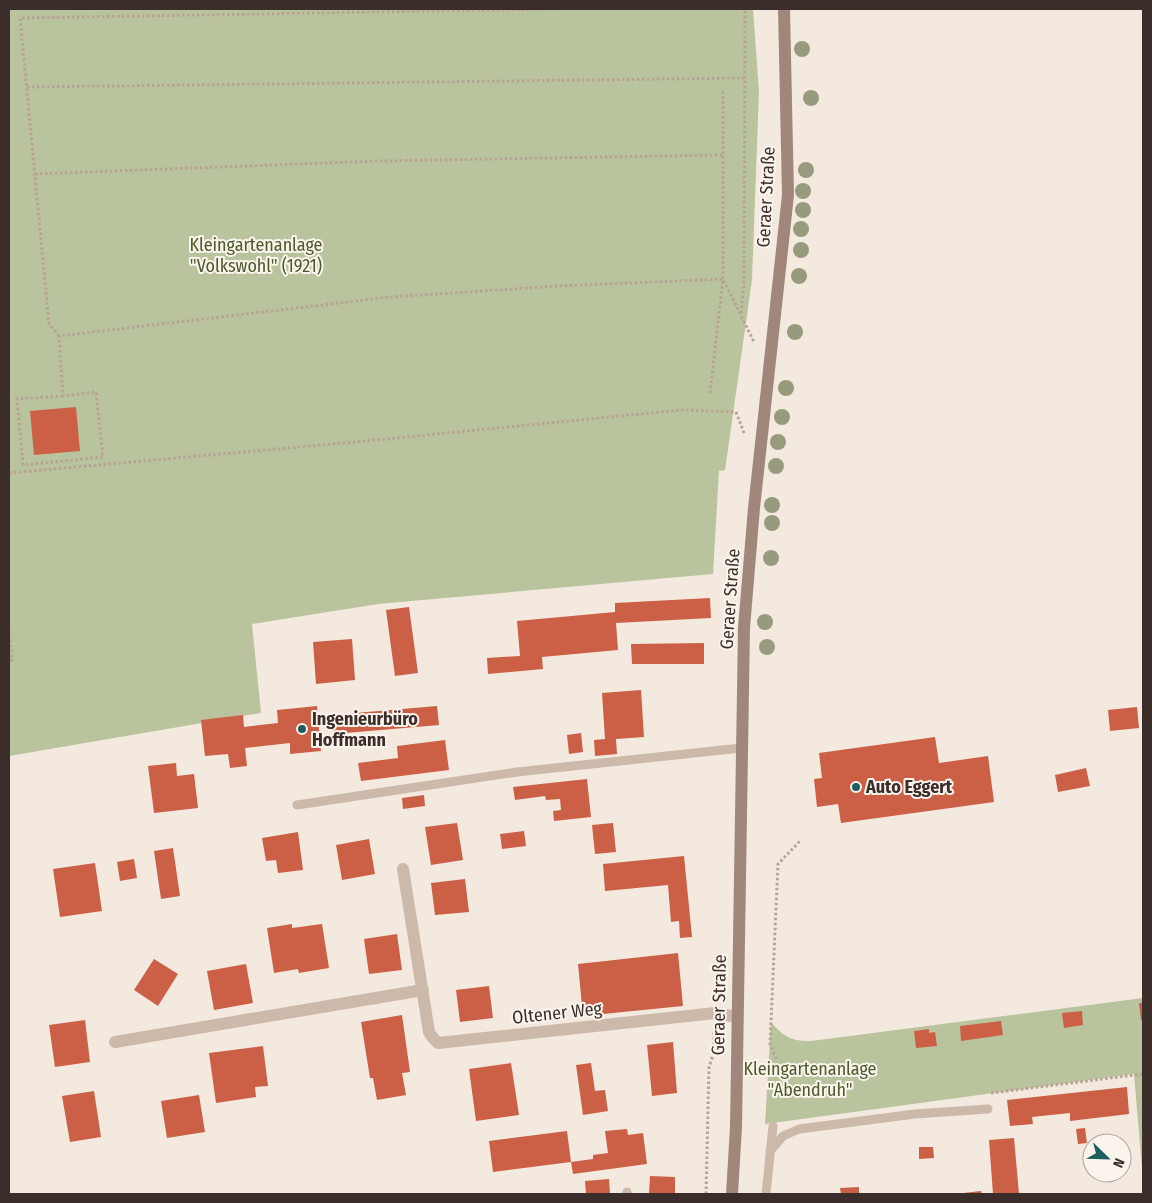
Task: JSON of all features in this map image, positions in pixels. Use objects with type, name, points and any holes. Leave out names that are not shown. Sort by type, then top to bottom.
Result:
[{"type":"main road","name":"Geraer Straße","points":[[732,1194],[736,1127],[736,1017],[744,628],[788,195],[784,9]]},
{"type":"street","name":"Oltener Weg","points":[[404,869],[429,1032],[438,1043],[715,1013],[736,1017]]},
{"type":"street","points":[[115,1042],[422,990]]},
{"type":"lane","points":[[297,805],[518,772],[741,748]]},
{"type":"lane","points":[[770,1151],[783,1136],[799,1129],[915,1114],[988,1109]]},
{"type":"lane","points":[[766,1194],[773,1126]]},
{"type":"path","points":[[63,396],[59,336],[49,324],[20,18],[554,9]]},
{"type":"path","points":[[740,314],[744,284],[745,9]]},
{"type":"path","points":[[27,87],[745,78]]},
{"type":"path","points":[[710,393],[723,279],[723,91]]},
{"type":"path","points":[[35,174],[378,161],[723,155]]},
{"type":"path","points":[[723,279],[769,371]]},
{"type":"path","points":[[59,336],[390,297],[558,286],[723,279]]},
{"type":"path","points":[[96,392],[103,457],[23,465],[17,399],[63,396],[96,392]]},
{"type":"path","points":[[9,473],[356,442],[681,410],[736,412],[746,438]]},
{"type":"path","points":[[9,630],[12,660],[9,661]]},
{"type":"path","points":[[776,1060],[770,1044],[778,864],[801,840]]},
{"type":"path","points":[[706,1194],[709,1068],[714,1052],[715,1013]]},
{"type":"green space","name":"Kleingartenanlage \"Volkswohl\" (1921)","points":[[9,9],[753,9],[759,92],[752,280],[725,470],[719,471],[713,574],[378,604],[252,624],[261,713],[9,756]]},
{"type":"green space","name":"Kleingartenanlage \"Abendruh\"","points":[[1143,998],[1143,1180],[1134,1074],[765,1124],[771,1022],[788,1037],[811,1041]]},
{"type":"building","points":[[76,407],[80,451],[34,455],[30,411]]},
{"type":"building","points":[[710,598],[711,618],[616,623],[618,650],[542,657],[543,669],[488,674],[487,658],[520,656],[517,621],[615,612],[615,603]]},
{"type":"building","points":[[409,607],[418,673],[395,676],[386,610]]},
{"type":"building","points":[[352,639],[355,680],[316,684],[313,642]]},
{"type":"building","points":[[704,643],[704,664],[632,664],[631,644]]},
{"type":"building","points":[[641,690],[644,737],[616,739],[617,754],[595,756],[594,740],[605,739],[602,693]]},
{"type":"building","points":[[317,706],[321,751],[290,754],[290,743],[245,748],[247,766],[230,768],[228,754],[205,756],[201,720],[243,715],[244,727],[278,723],[277,710]]},
{"type":"building","points":[[437,706],[439,725],[334,734],[332,715]]},
{"type":"building","points":[[1137,707],[1139,728],[1110,731],[1108,710]]},
{"type":"building","points":[[581,733],[583,752],[569,754],[567,735]]},
{"type":"building","points":[[935,737],[939,763],[988,756],[994,802],[841,823],[838,804],[817,807],[814,779],[822,778],[819,753]]},
{"type":"building","points":[[445,740],[449,770],[361,781],[358,763],[398,758],[397,746]]},
{"type":"building","points":[[176,763],[177,776],[194,774],[198,808],[154,813],[148,766]]},
{"type":"building","points":[[1086,768],[1090,786],[1058,792],[1055,775]]},
{"type":"building","points":[[587,779],[591,817],[554,821],[553,811],[561,810],[560,799],[546,800],[545,796],[515,800],[513,787]]},
{"type":"building","points":[[424,795],[425,806],[403,809],[402,798]]},
{"type":"building","points":[[457,823],[463,860],[431,865],[425,827]]},
{"type":"building","points":[[613,823],[616,852],[595,854],[592,825]]},
{"type":"building","points":[[524,831],[526,846],[502,849],[500,834]]},
{"type":"building","points":[[298,832],[303,870],[278,873],[276,860],[266,861],[262,838]]},
{"type":"building","points":[[369,839],[375,874],[342,880],[336,845]]},
{"type":"building","points":[[173,848],[180,896],[161,899],[154,851]]},
{"type":"building","points":[[684,856],[692,937],[680,938],[679,921],[671,922],[668,885],[605,891],[603,864]]},
{"type":"building","points":[[134,859],[137,878],[120,881],[117,862]]},
{"type":"building","points":[[95,863],[102,911],[60,917],[53,869]]},
{"type":"building","points":[[465,879],[469,912],[435,915],[431,883]]},
{"type":"building","points":[[292,924],[292,928],[322,924],[329,968],[299,973],[298,969],[274,973],[267,928]]},
{"type":"building","points":[[397,934],[402,970],[369,974],[364,939]]},
{"type":"building","points":[[678,953],[683,1006],[583,1016],[578,964]]},
{"type":"building","points":[[154,959],[178,974],[158,1006],[134,990]]},
{"type":"building","points":[[246,964],[253,1003],[214,1010],[207,971]]},
{"type":"building","points":[[489,986],[493,1018],[460,1022],[456,990]]},
{"type":"building","points":[[1139,1003],[1143,1003],[1143,1020],[1141,1020]]},
{"type":"building","points":[[1082,1011],[1083,1025],[1064,1028],[1062,1013]]},
{"type":"building","points":[[402,1015],[410,1072],[402,1073],[406,1095],[377,1100],[373,1078],[370,1078],[361,1022]]},
{"type":"building","points":[[85,1020],[90,1062],[55,1067],[49,1025]]},
{"type":"building","points":[[1001,1021],[1003,1035],[961,1041],[960,1026]]},
{"type":"building","points":[[929,1029],[929,1033],[935,1032],[937,1046],[916,1048],[914,1031]]},
{"type":"building","points":[[673,1042],[677,1093],[652,1096],[647,1045]]},
{"type":"building","points":[[263,1046],[268,1086],[255,1087],[256,1097],[216,1103],[209,1053]]},
{"type":"building","points":[[511,1063],[519,1115],[476,1121],[469,1069]]},
{"type":"building","points":[[591,1063],[595,1091],[605,1090],[608,1111],[583,1115],[576,1065]]},
{"type":"building","points":[[1127,1087],[1129,1114],[1070,1121],[1070,1113],[1032,1117],[1033,1124],[1010,1126],[1007,1100]]},
{"type":"building","points":[[94,1091],[101,1137],[70,1142],[62,1096]]},
{"type":"building","points":[[199,1095],[205,1132],[167,1138],[161,1101]]},
{"type":"building","points":[[1085,1128],[1086,1133],[1082,1133],[1082,1144],[1078,1144],[1076,1129]]},
{"type":"building","points":[[627,1129],[628,1135],[643,1133],[647,1164],[573,1174],[571,1162],[593,1159],[593,1155],[608,1153],[605,1131]]},
{"type":"building","points":[[567,1131],[571,1162],[493,1172],[489,1141]]},
{"type":"building","points":[[1014,1138],[1019,1194],[993,1194],[989,1140]]},
{"type":"building","points":[[919,1147],[933,1147],[934,1158],[919,1159]]},
{"type":"building","points":[[650,1176],[675,1177],[675,1194],[649,1194]]},
{"type":"building","points":[[609,1179],[610,1194],[586,1194],[585,1181]]},
{"type":"building","points":[[859,1187],[859,1194],[841,1194],[840,1188]]},
{"type":"building","points":[[981,1191],[982,1194],[963,1194],[963,1193]]},
{"type":"place","name":"Ingenieurbüro Hoffmann","points":[[302,729]]},
{"type":"place","name":"Auto Eggert","points":[[856,787]]}]
